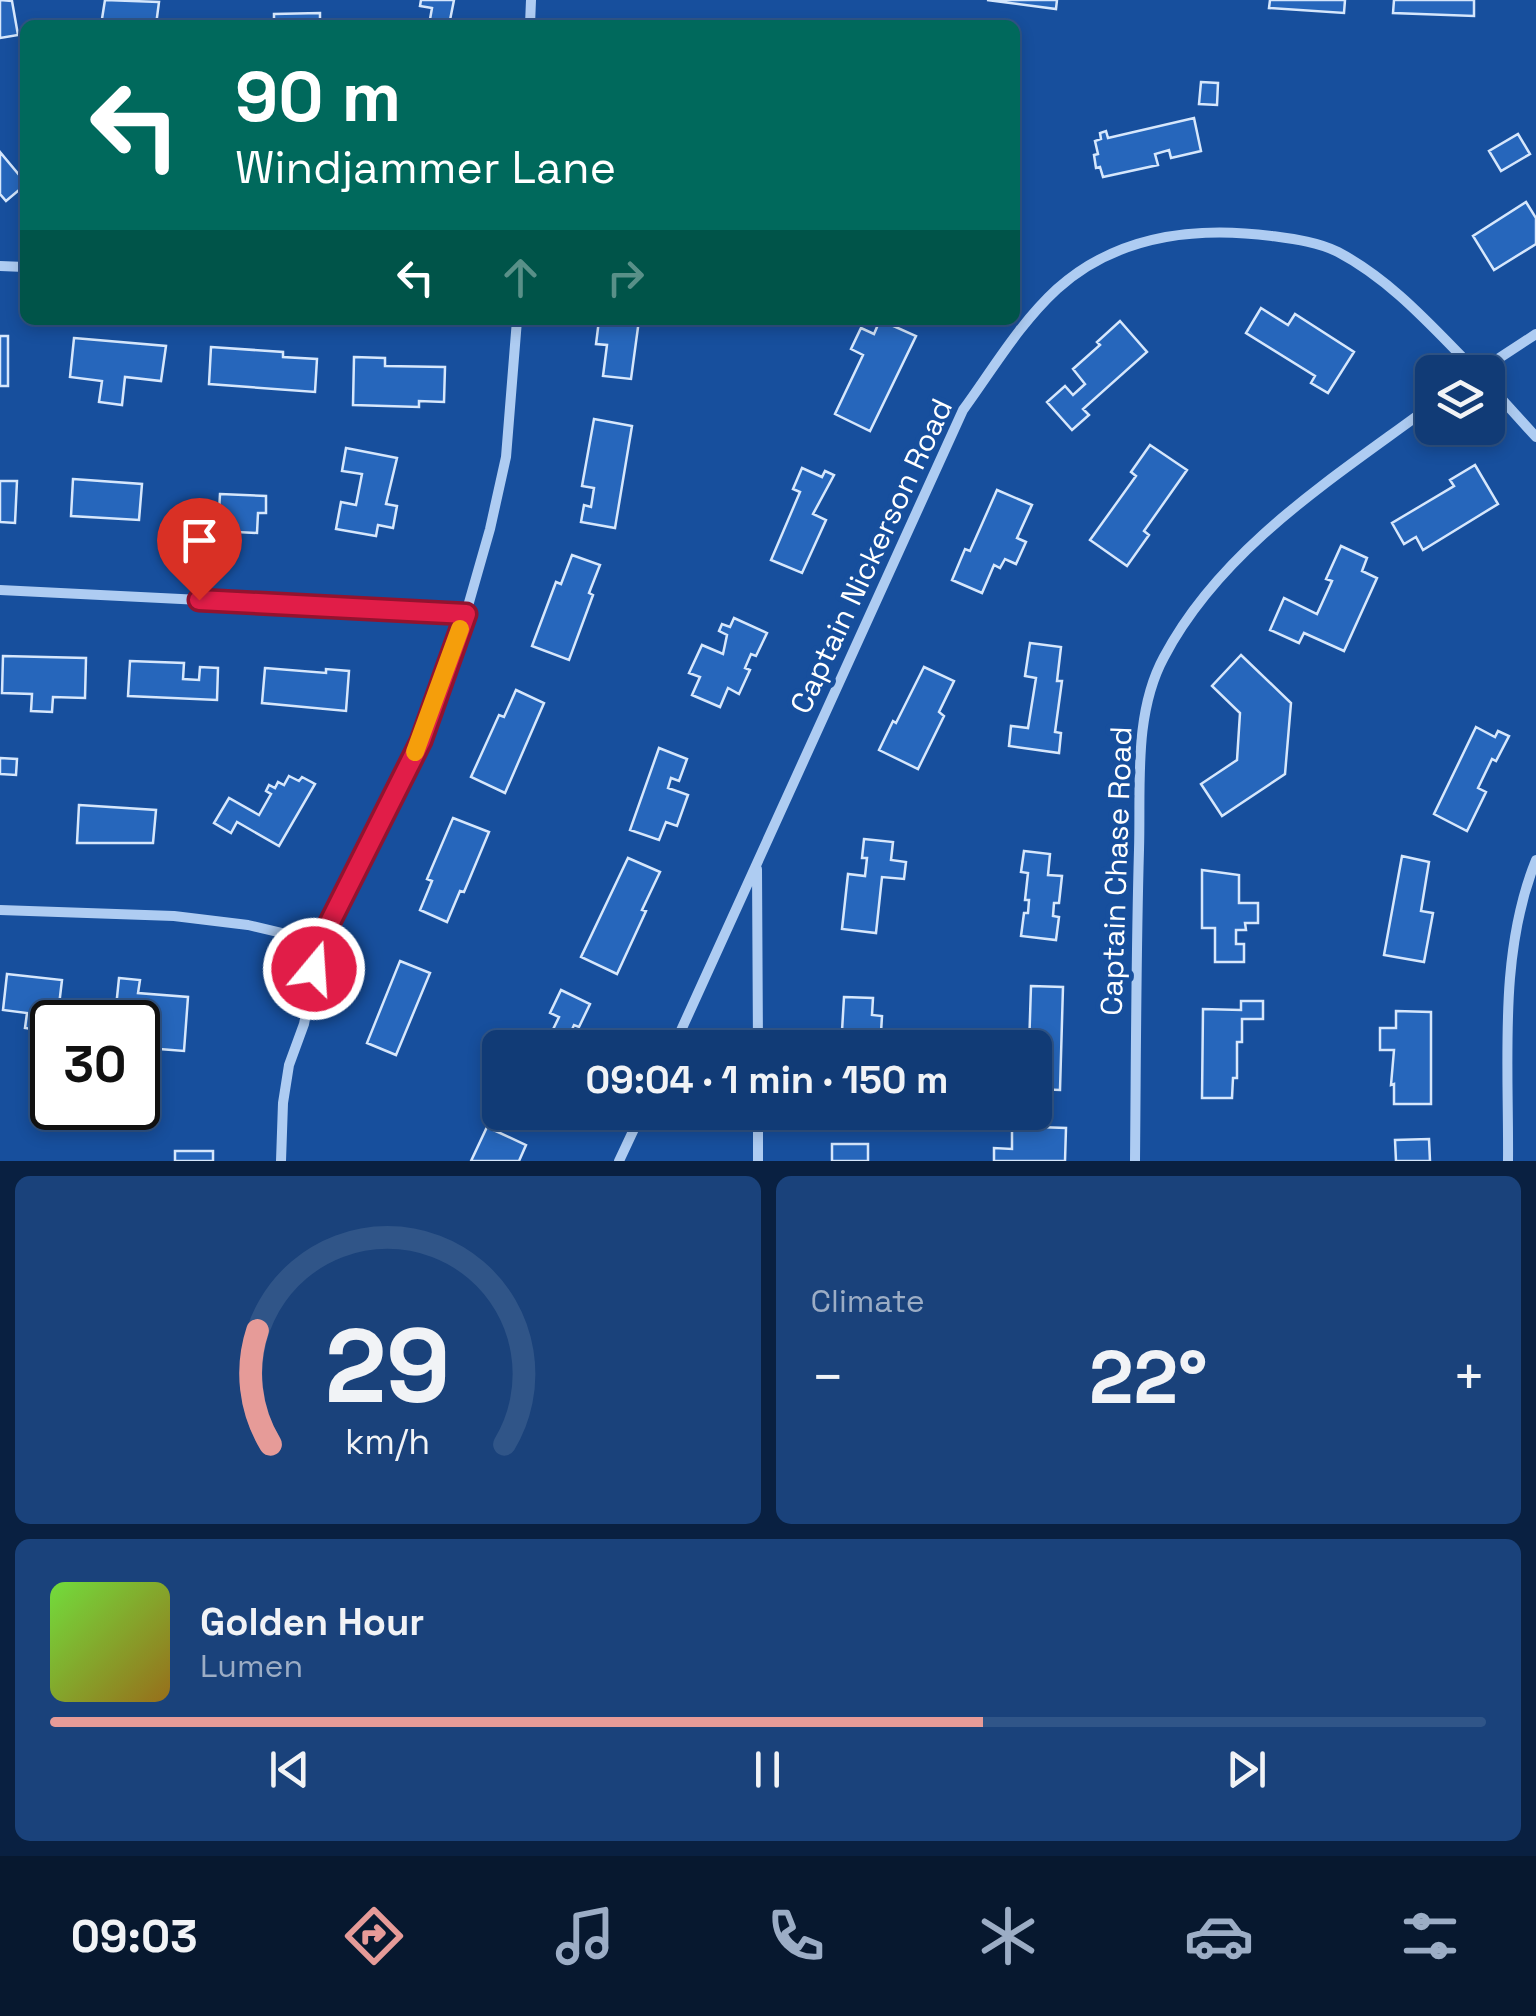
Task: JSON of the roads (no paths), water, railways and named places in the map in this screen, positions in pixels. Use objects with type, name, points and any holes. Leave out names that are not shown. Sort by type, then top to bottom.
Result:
[{"type":"street","name":"Captain Nickerson Road","points":[[681,1030],[963,410],[1028,320],[1058,289],[1080,271],[1122,248],[1161,236],[1230,231],[1300,240],[1336,251],[1374,275],[1460,355]]},
{"type":"street","points":[[282,1161],[283,1102],[289,1065],[304,1024],[320,942],[421,741],[466,614],[506,457],[517,325]]},
{"type":"street","points":[[1503,355],[1536,334]]},
{"type":"street","points":[[1505,403],[1536,437]]},
{"type":"street","name":"Captain Chase Road","points":[[1135,1161],[1137,912],[1146,697],[1163,658],[1214,585],[1297,504],[1415,418]]},
{"type":"street","points":[[0,590],[466,614]]},
{"type":"street","points":[[1508,1161],[1510,968],[1521,904],[1536,860]]},
{"type":"street","name":"Captain Nickerson Road","points":[[757,863],[758,1030]]},
{"type":"street","points":[[0,910],[174,916],[248,925],[320,942]]},
{"type":"street","points":[[619,1161],[634,1130]]},
{"type":"street","points":[[758,1130],[758,1161]]}]
